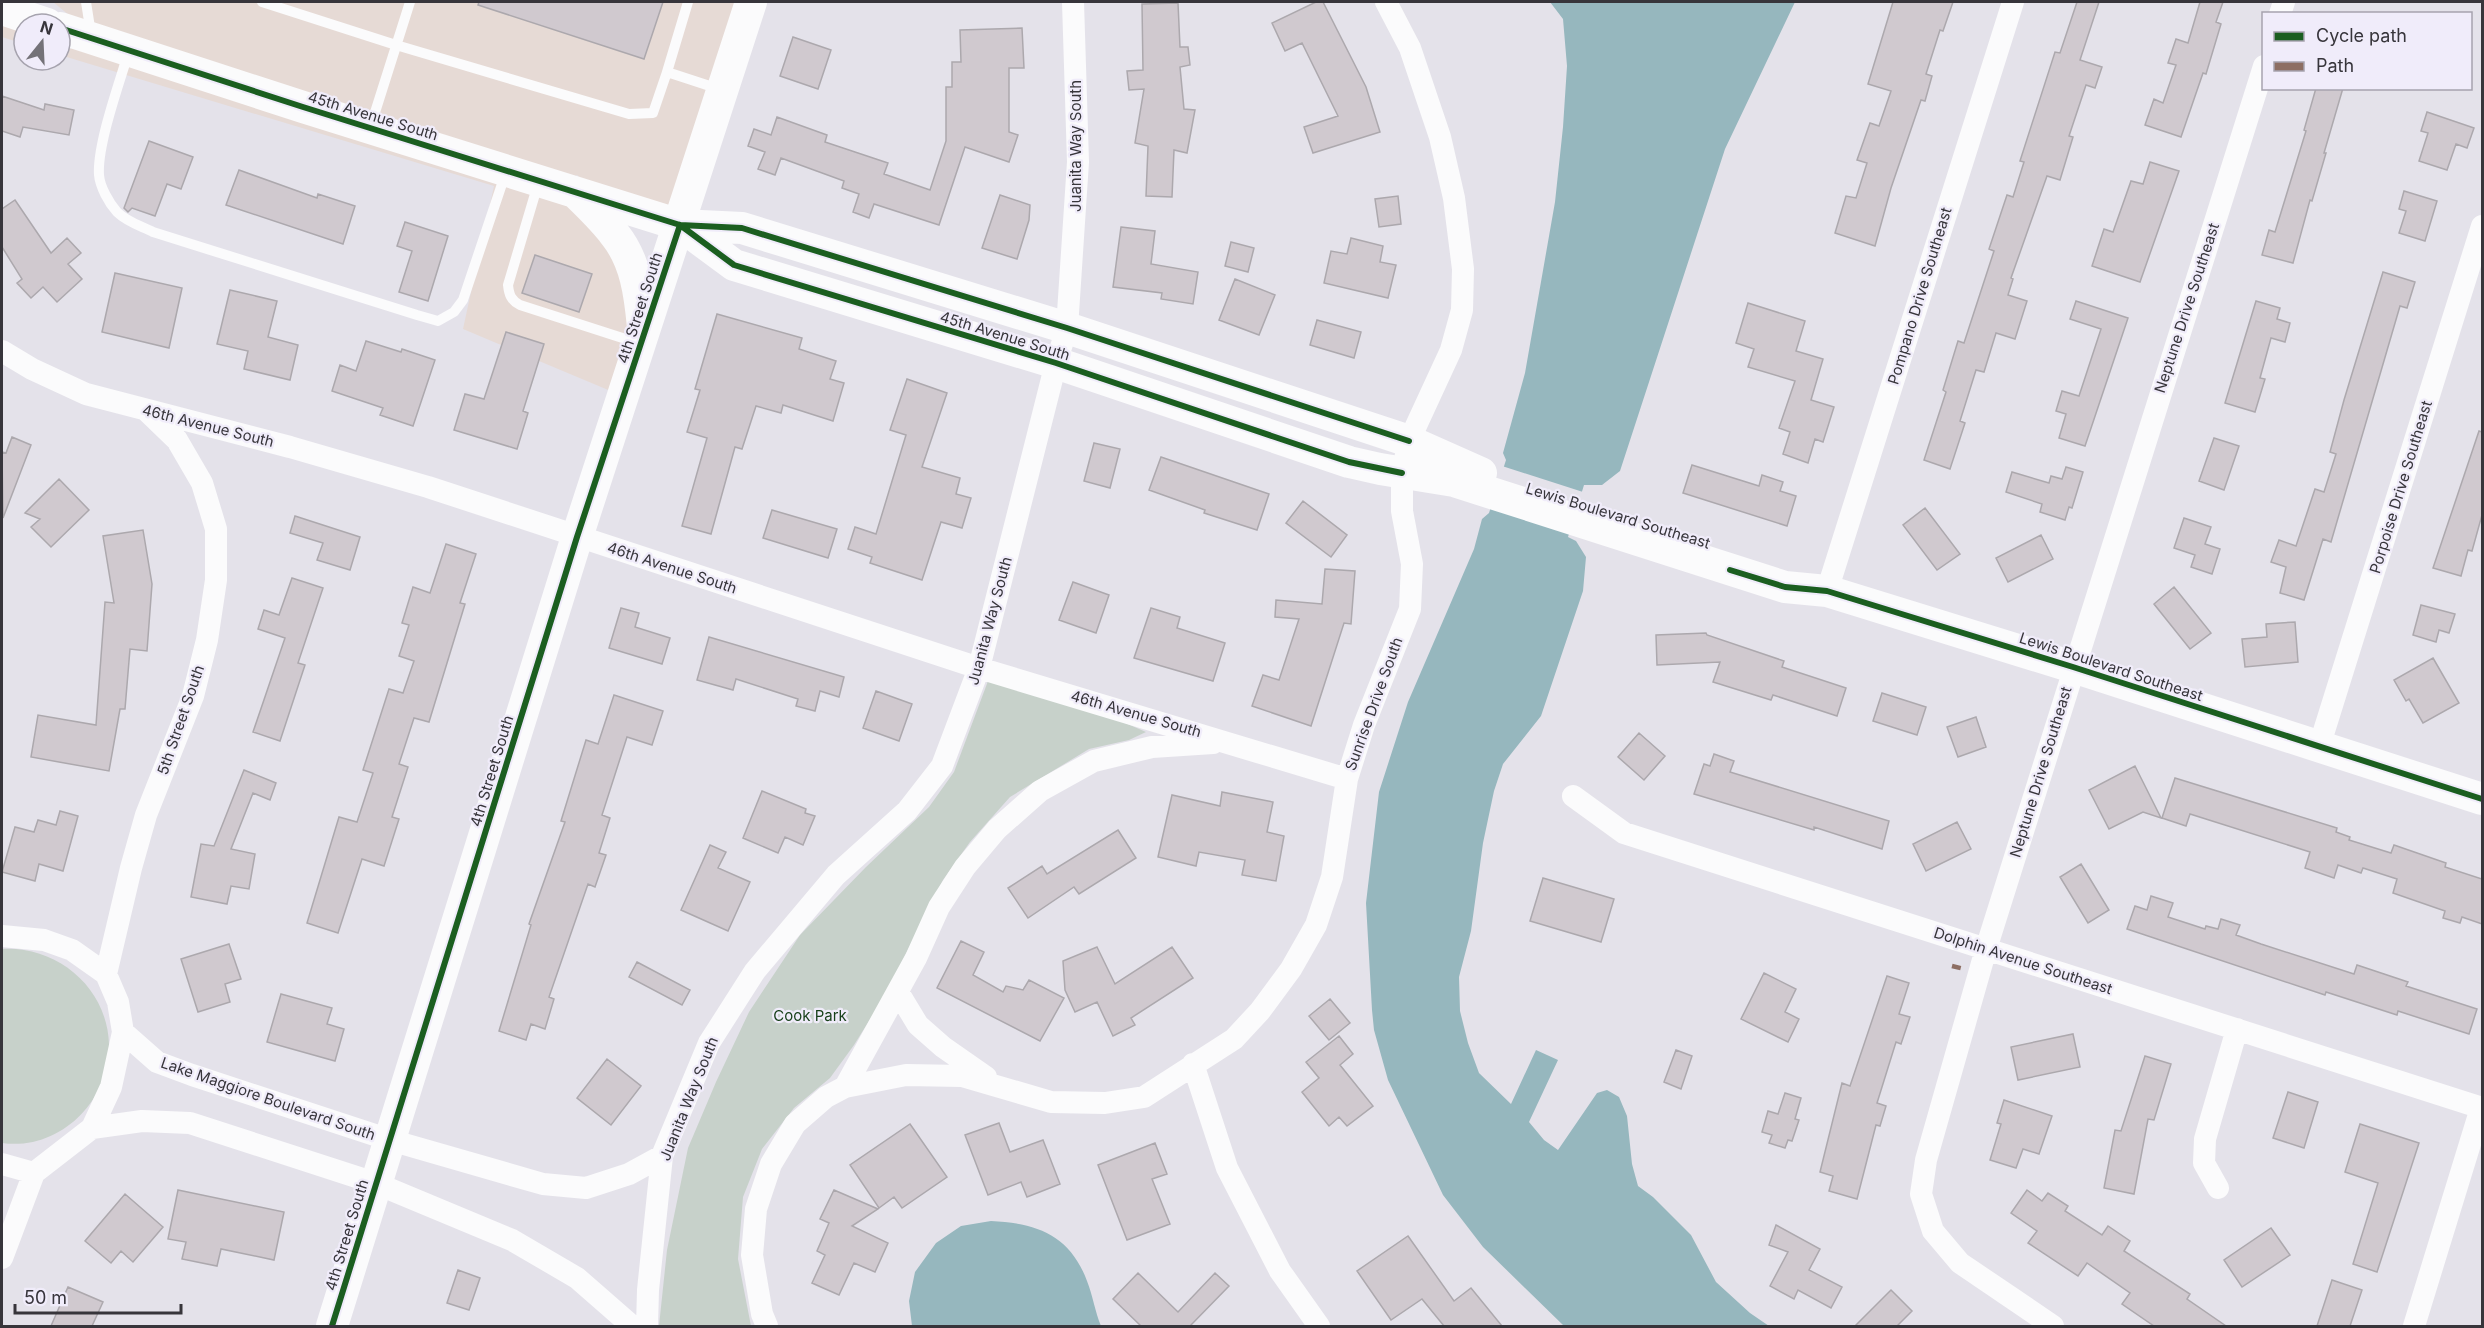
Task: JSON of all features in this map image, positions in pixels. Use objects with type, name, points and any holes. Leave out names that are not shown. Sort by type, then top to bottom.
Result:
[{"type":"street","points":[[33,2],[45,12]]},
{"type":"street","name":"4th Street South","points":[[332,1326],[577,537],[752,2]]},
{"type":"street","name":"Juanita Way South","points":[[646,1326],[662,1156],[709,1043],[749,980],[836,875],[907,811],[942,766],[979,668],[1056,363],[1067,328],[1078,162],[1073,2]]},
{"type":"street","name":"Sunrise Drive South","points":[[767,1326],[762,1314],[753,1255],[756,1209],[771,1164],[795,1124],[826,1097],[845,1087],[906,1075],[962,1076],[1051,1102],[1105,1103],[1144,1097],[1234,1039],[1260,1011],[1291,969],[1316,925],[1332,878],[1347,779],[1365,725],[1410,609],[1412,564],[1402,512],[1402,473],[1409,441],[1450,350],[1462,310],[1463,269],[1454,198],[1440,137],[1410,48],[1386,2]]},
{"type":"street","name":"Pompano Drive Southeast","points":[[1827,591],[2013,2]]},
{"type":"street","name":"45th Avenue South","points":[[72,33],[680,225],[742,228],[1067,328],[1409,441]]},
{"type":"street","name":"Neptune Drive Southeast","points":[[2053,1326],[1960,1263],[1933,1231],[1921,1194],[1926,1160],[1986,949],[2073,667],[2262,72]]},
{"type":"street","points":[[576,192],[616,236],[630,261],[639,290],[642,339]]},
{"type":"street","name":"45th Avenue South","points":[[680,225],[734,265],[1056,363],[1349,462],[1402,473]]},
{"type":"street","name":"Porpoise Drive Southeast","points":[[2319,747],[2482,226]]},
{"type":"street","name":"46th Avenue South","points":[[2,351],[32,369],[86,394],[290,447],[416,484],[979,668],[1347,779]]},
{"type":"street","name":"5th Street South","points":[[106,974],[146,815],[193,696],[207,640],[216,580],[216,529],[202,483],[177,440],[146,410]]},
{"type":"street","name":"Lewis Boulevard Southeast","points":[[1409,441],[1470,470],[1496,486]]},
{"type":"street","name":"Lewis Boulevard Southeast","points":[[1402,473],[1496,486],[1793,571],[1827,591],[2073,667],[2482,799]]},
{"type":"street","points":[[845,1087],[916,958],[939,907],[965,867],[997,828],[1040,791],[1094,761],[1152,747],[1230,742]]},
{"type":"street","name":"Dolphin Avenue Southeast","points":[[1573,796],[1624,833],[2482,1108]]},
{"type":"street","points":[[2,936],[44,940],[72,950],[106,974],[118,1002],[123,1032],[111,1087],[92,1128],[34,1173],[2,1258]]},
{"type":"street","points":[[898,992],[918,1025],[944,1047],[1000,1087]]},
{"type":"street","points":[[2218,1188],[2204,1163],[2205,1139],[2237,1029]]},
{"type":"street","name":"Lake Maggiore Boulevard South","points":[[123,1032],[157,1062],[192,1075],[390,1140],[543,1184],[586,1188],[629,1174],[662,1156]]},
{"type":"street","points":[[1193,1064],[1227,1168],[1280,1271],[1318,1326]]},
{"type":"street","points":[[2414,1326],[2482,1108]]},
{"type":"street","points":[[92,1128],[142,1120],[190,1123],[375,1184],[512,1240],[577,1278],[632,1326]]},
{"type":"street","points":[[2,1164],[34,1173]]},
{"type":"lane","points":[[72,23],[86,2]]},
{"type":"lane","points":[[262,2],[396,45],[629,114],[653,113],[688,2]]},
{"type":"lane","points":[[370,128],[410,2]]},
{"type":"lane","points":[[128,51],[100,154],[99,176],[106,196],[117,212],[133,223],[153,232],[285,274],[438,321],[454,312],[462,300],[506,171]]},
{"type":"lane","points":[[667,72],[723,90]]},
{"type":"lane","points":[[539,181],[508,285],[513,301],[520,305],[642,339]]},
{"type":"shaded area","points":[[53,2],[739,2],[673,209],[583,181],[577,175],[573,178],[75,20],[72,18],[72,12],[65,12]]},
{"type":"shaded area","points":[[2,23],[12,26],[12,40],[2,37]]},
{"type":"shaded area","points":[[72,48],[570,204],[607,244],[619,267],[632,333],[613,392],[463,329],[494,186],[72,59]]},
{"type":"green space","name":"Cook Park","points":[[988,681],[1123,722],[1146,732],[1129,740],[1089,749],[1010,797],[970,842],[943,880],[884,997],[854,1045],[830,1078],[794,1108],[762,1149],[743,1197],[738,1259],[751,1326],[659,1326],[667,1250],[688,1148],[749,1012],[800,935],[929,807],[954,772]]},
{"type":"green space","points":[[2,949],[22,950],[42,955],[75,974],[89,988],[99,1005],[106,1023],[109,1044],[107,1065],[101,1085],[91,1103],[61,1130],[43,1139],[23,1143],[2,1143]]},
{"type":"water","points":[[1550,2],[1795,2],[1725,149],[1620,471],[1602,485],[1584,485],[1568,537],[1576,541],[1586,557],[1583,591],[1541,716],[1503,764],[1494,791],[1483,843],[1471,931],[1459,977],[1460,1011],[1479,1073],[1511,1104],[1536,1050],[1558,1060],[1529,1122],[1544,1140],[1558,1150],[1597,1093],[1607,1090],[1619,1097],[1627,1116],[1632,1164],[1638,1186],[1653,1197],[1691,1235],[1716,1282],[1750,1313],[1769,1326],[1564,1326],[1483,1247],[1443,1195],[1388,1080],[1374,1030],[1366,903],[1379,792],[1408,702],[1474,549],[1482,519],[1489,513],[1506,460],[1503,453],[1525,373],[1555,202],[1567,66],[1563,19]]},
{"type":"water","points":[[991,1221],[1008,1222],[1037,1229],[1061,1242],[1080,1265],[1101,1326],[912,1326],[909,1301],[915,1272],[936,1243],[961,1226]]},
{"type":"pier","points":[[1502,466],[1583,492],[1570,531],[1490,506]]},
{"type":"building","points":[[479,2],[663,2],[644,59],[478,5]]},
{"type":"building","points":[[1316,2],[1323,2],[1366,87],[1380,132],[1313,153],[1304,127],[1338,116],[1302,43],[1285,51],[1272,23]]},
{"type":"building","points":[[1893,2],[1953,2],[1943,31],[1940,30],[1926,74],[1932,76],[1925,101],[1921,100],[1891,188],[1875,246],[1835,233],[1846,196],[1856,198],[1867,163],[1857,160],[1870,123],[1879,126],[1891,91],[1868,84]]},
{"type":"building","points":[[2077,2],[2099,2],[2080,60],[2102,67],[2095,88],[2086,85],[2069,136],[2073,137],[2060,180],[2047,176],[2011,278],[2013,279],[2008,295],[2027,301],[2015,339],[1996,333],[1984,372],[1976,370],[1960,421],[1965,423],[1950,469],[1924,460],[1946,392],[1943,390],[1958,341],[1964,343],[1994,251],[1989,249],[2007,195],[2013,197],[2024,162],[2020,161],[2055,52],[2060,53]]},
{"type":"building","points":[[2200,2],[2223,2],[2216,22],[2221,24],[2206,74],[2203,73],[2181,137],[2145,125],[2154,99],[2163,103],[2176,65],[2168,63],[2176,39],[2188,43]]},
{"type":"building","points":[[1178,3],[1180,47],[1188,47],[1190,65],[1180,67],[1184,109],[1195,110],[1187,153],[1174,150],[1172,197],[1146,196],[1148,146],[1135,143],[1144,89],[1129,90],[1127,71],[1143,70],[1142,4]]},
{"type":"building","points":[[1022,28],[1024,68],[1009,68],[1009,132],[1018,135],[1009,162],[965,147],[939,225],[874,204],[869,218],[853,212],[859,194],[842,188],[844,181],[781,158],[775,175],[758,169],[765,152],[748,146],[754,129],[771,135],[777,117],[827,135],[825,142],[888,163],[884,174],[930,190],[946,141],[946,87],[952,87],[952,62],[961,62],[960,30]]},
{"type":"building","points":[[793,37],[831,50],[818,89],[780,76]]},
{"type":"building","points":[[2315,90],[2342,90],[2293,263],[2262,255],[2269,230],[2275,232],[2306,131],[2304,130]]},
{"type":"building","points":[[2,96],[44,110],[45,104],[74,110],[69,135],[23,127],[20,137],[2,131]]},
{"type":"building","points":[[2427,112],[2474,128],[2467,148],[2456,144],[2447,170],[2419,161],[2428,133],[2421,131]]},
{"type":"building","points":[[149,141],[193,157],[181,189],[167,184],[155,216],[132,208],[128,212],[124,208]]},
{"type":"building","points":[[2150,162],[2179,171],[2140,282],[2092,266],[2104,229],[2113,232],[2131,181],[2143,184]]},
{"type":"building","points":[[239,170],[317,198],[318,194],[355,206],[343,244],[226,205]]},
{"type":"building","points":[[2404,191],[2437,201],[2425,241],[2399,233],[2406,211],[2399,209]]},
{"type":"building","points":[[1000,195],[1030,205],[1029,220],[1017,259],[982,248]]},
{"type":"building","points":[[1398,196],[1401,224],[1379,227],[1375,199]]},
{"type":"building","points":[[15,200],[51,253],[67,238],[81,253],[68,264],[82,279],[57,302],[43,287],[31,298],[17,283],[22,279],[2,247],[2,209]]},
{"type":"building","points":[[405,222],[448,236],[428,301],[399,292],[412,251],[397,246]]},
{"type":"building","points":[[1121,227],[1155,231],[1151,264],[1198,272],[1193,304],[1161,299],[1162,293],[1113,287]]},
{"type":"building","points":[[1351,238],[1383,246],[1380,262],[1396,265],[1388,298],[1324,283],[1331,251],[1347,254]]},
{"type":"building","points":[[1231,242],[1254,248],[1248,272],[1225,266]]},
{"type":"building","points":[[535,255],[592,274],[579,312],[522,293]]},
{"type":"building","points":[[2383,272],[2415,282],[2407,308],[2400,306],[2331,542],[2323,539],[2304,600],[2280,593],[2286,567],[2271,562],[2279,540],[2296,546],[2315,489],[2324,492],[2336,454],[2330,452]]},
{"type":"building","points":[[115,273],[182,288],[169,348],[102,332]]},
{"type":"building","points":[[1235,279],[1275,295],[1259,335],[1219,320]]},
{"type":"building","points":[[230,290],[277,301],[268,337],[298,345],[290,380],[244,369],[248,351],[217,344]]},
{"type":"building","points":[[2076,301],[2128,318],[2085,446],[2059,438],[2066,414],[2056,411],[2062,391],[2079,396],[2101,329],[2070,319]]},
{"type":"building","points":[[2256,301],[2280,308],[2277,319],[2290,323],[2285,342],[2271,338],[2260,378],[2265,379],[2255,412],[2225,403]]},
{"type":"building","points":[[1748,303],[1805,321],[1796,351],[1823,359],[1811,400],[1834,407],[1823,442],[1815,439],[1808,463],[1783,454],[1790,432],[1779,428],[1795,381],[1748,367],[1754,349],[1736,343]]},
{"type":"building","points":[[717,314],[802,338],[799,349],[836,361],[830,379],[844,383],[833,421],[783,405],[781,413],[756,406],[742,449],[735,447],[711,534],[682,526],[707,438],[687,432],[700,390],[695,389]]},
{"type":"building","points":[[1317,320],[1361,332],[1354,358],[1310,345]]},
{"type":"building","points":[[506,332],[544,344],[523,411],[528,413],[517,449],[454,430],[465,394],[484,399]]},
{"type":"building","points":[[366,341],[401,352],[402,349],[435,360],[413,426],[380,415],[383,408],[332,391],[340,365],[356,371]]},
{"type":"building","points":[[907,379],[947,393],[922,467],[960,478],[956,494],[971,498],[962,528],[941,522],[922,580],[870,563],[872,557],[848,549],[855,527],[876,534],[906,435],[890,430]]},
{"type":"building","points":[[2479,431],[2482,432],[2482,515],[2472,551],[2468,550],[2461,576],[2433,568]]},
{"type":"building","points":[[12,437],[31,445],[3,518],[2,452],[6,453]]},
{"type":"building","points":[[2214,438],[2239,446],[2224,490],[2199,481]]},
{"type":"building","points":[[1094,443],[1120,449],[1110,488],[1084,481]]},
{"type":"building","points":[[1161,457],[1269,494],[1257,530],[1204,513],[1205,510],[1149,490]]},
{"type":"building","points":[[1692,465],[1759,486],[1762,475],[1783,482],[1780,491],[1796,496],[1787,526],[1683,493]]},
{"type":"building","points":[[2066,467],[2083,472],[2072,508],[2069,507],[2065,520],[2040,512],[2042,504],[2006,492],[2012,472],[2049,483],[2051,476],[2062,479]]},
{"type":"building","points":[[59,479],[89,510],[51,547],[31,527],[40,519],[25,513]]},
{"type":"building","points":[[1303,501],[1347,535],[1331,557],[1286,523]]},
{"type":"building","points":[[1925,508],[1960,554],[1937,570],[1903,525]]},
{"type":"building","points":[[772,510],[837,529],[828,558],[763,538]]},
{"type":"building","points":[[295,516],[360,537],[350,570],[317,560],[323,543],[290,533]]},
{"type":"building","points":[[2184,518],[2211,527],[2205,544],[2220,549],[2212,574],[2191,567],[2195,555],[2174,548]]},
{"type":"building","points":[[143,530],[152,584],[147,651],[130,649],[125,709],[120,709],[109,771],[31,757],[38,715],[96,725],[105,602],[114,603],[103,536]]},
{"type":"building","points":[[2041,535],[2053,559],[2008,582],[1996,558]]},
{"type":"building","points":[[446,544],[476,554],[460,603],[465,604],[429,722],[414,718],[399,764],[408,767],[392,817],[399,819],[384,866],[362,859],[338,933],[307,923],[339,817],[357,822],[373,773],[363,770],[389,689],[403,693],[414,661],[399,656],[409,625],[402,623],[413,587],[430,593]]},
{"type":"building","points":[[1325,569],[1355,571],[1351,624],[1344,623],[1311,726],[1252,706],[1263,675],[1279,680],[1299,619],[1275,617],[1276,600],[1322,604]]},
{"type":"building","points":[[292,578],[323,588],[298,663],[305,665],[280,741],[253,732],[285,638],[258,629],[264,610],[279,615]]},
{"type":"building","points":[[1073,582],[1109,595],[1096,633],[1059,620]]},
{"type":"building","points":[[2174,587],[2211,633],[2190,649],[2154,604]]},
{"type":"building","points":[[2421,605],[2455,614],[2449,633],[2439,630],[2436,642],[2413,635]]},
{"type":"building","points":[[621,608],[639,613],[635,627],[670,638],[662,664],[609,648]]},
{"type":"building","points":[[1151,608],[1180,617],[1177,628],[1225,643],[1213,681],[1134,658]]},
{"type":"building","points":[[2295,622],[2298,662],[2245,667],[2242,639],[2267,637],[2266,624]]},
{"type":"building","points":[[1706,633],[1784,661],[1782,667],[1846,688],[1837,716],[1773,695],[1771,700],[1713,682],[1720,662],[1657,665],[1656,635]]},
{"type":"building","points":[[709,637],[844,677],[839,697],[820,691],[815,711],[796,706],[798,699],[736,679],[733,690],[697,680]]},
{"type":"building","points":[[2433,658],[2459,703],[2423,723],[2409,699],[2406,701],[2394,680]]},
{"type":"building","points":[[876,691],[912,704],[899,741],[863,728]]},
{"type":"building","points":[[1882,693],[1926,707],[1917,735],[1873,721]]},
{"type":"building","points":[[614,695],[663,711],[652,745],[627,737],[602,815],[610,818],[599,853],[606,855],[595,887],[588,884],[549,997],[554,999],[545,1029],[531,1024],[526,1040],[499,1031],[531,925],[529,924],[565,822],[561,821],[586,740],[598,744]]},
{"type":"building","points":[[1976,717],[1986,747],[1958,757],[1947,727]]},
{"type":"building","points":[[1639,733],[1665,756],[1644,780],[1618,757]]},
{"type":"building","points":[[1714,754],[1734,761],[1730,772],[1889,821],[1882,849],[1814,827],[1814,830],[1694,794],[1704,764],[1710,766]]},
{"type":"building","points":[[2135,766],[2161,818],[2143,812],[2109,829],[2089,790]]},
{"type":"building","points":[[244,770],[276,783],[270,800],[253,793],[231,849],[255,854],[249,889],[231,886],[227,904],[191,897],[201,844],[214,846]]},
{"type":"building","points":[[2175,778],[2337,828],[2336,832],[2350,837],[2349,840],[2391,853],[2394,845],[2446,863],[2445,867],[2482,879],[2482,924],[2462,917],[2460,923],[2443,918],[2445,911],[2393,893],[2397,879],[2363,868],[2361,873],[2338,865],[2334,878],[2305,868],[2310,852],[2190,814],[2186,826],[2162,818]]},
{"type":"building","points":[[762,791],[806,809],[805,813],[815,816],[803,845],[785,837],[778,853],[743,838]]},
{"type":"building","points":[[1222,792],[1273,802],[1267,832],[1284,836],[1276,881],[1242,875],[1245,860],[1199,852],[1196,866],[1158,857],[1172,795],[1220,806]]},
{"type":"building","points":[[60,811],[78,816],[63,871],[39,864],[35,881],[2,872],[15,827],[34,832],[38,820],[56,825]]},
{"type":"building","points":[[1957,822],[1971,849],[1926,871],[1913,844]]},
{"type":"building","points":[[1118,830],[1136,858],[1079,894],[1074,887],[1028,918],[1008,888],[1042,866],[1047,874]]},
{"type":"building","points":[[710,845],[726,852],[718,868],[750,882],[728,931],[681,910]]},
{"type":"building","points":[[2081,864],[2109,910],[2088,923],[2060,877]]},
{"type":"building","points":[[1543,878],[1614,899],[1601,942],[1530,921]]},
{"type":"building","points":[[2151,896],[2173,903],[2168,917],[2205,929],[2206,926],[2218,929],[2221,919],[2240,925],[2236,935],[2261,944],[2354,974],[2357,965],[2408,982],[2406,986],[2477,1009],[2469,1034],[2398,1011],[2397,1015],[2326,992],[2325,995],[2127,929],[2135,906],[2147,910]]},
{"type":"building","points":[[961,941],[984,952],[973,975],[1003,992],[1006,986],[1023,990],[1029,980],[1064,998],[1040,1041],[937,988]]},
{"type":"building","points":[[229,944],[241,979],[225,984],[230,1002],[198,1012],[181,959]]},
{"type":"building","points":[[1097,947],[1115,984],[1172,947],[1193,978],[1131,1018],[1135,1025],[1113,1036],[1097,1002],[1075,1012],[1065,990],[1063,961]]},
{"type":"building","points":[[637,962],[690,990],[682,1005],[629,977]]},
{"type":"building","points":[[1764,973],[1796,989],[1785,1012],[1799,1019],[1788,1042],[1741,1019]]},
{"type":"building","points":[[1887,976],[1909,983],[1899,1014],[1910,1017],[1901,1044],[1896,1042],[1877,1103],[1886,1106],[1880,1126],[1876,1125],[1857,1199],[1829,1191],[1833,1176],[1820,1172],[1842,1083],[1850,1086]]},
{"type":"building","points":[[281,994],[332,1008],[327,1024],[344,1029],[335,1061],[267,1042]]},
{"type":"building","points":[[1330,999],[1350,1023],[1329,1040],[1309,1016]]},
{"type":"building","points":[[2073,1034],[2080,1067],[2018,1080],[2011,1047]]},
{"type":"building","points":[[1339,1036],[1353,1054],[1340,1065],[1373,1106],[1347,1126],[1339,1117],[1329,1126],[1302,1092],[1319,1078],[1306,1062]]},
{"type":"building","points":[[1676,1050],[1692,1056],[1681,1089],[1664,1082]]},
{"type":"building","points":[[2145,1056],[2171,1064],[2154,1120],[2148,1119],[2134,1194],[2104,1188],[2115,1130],[2121,1131]]},
{"type":"building","points":[[607,1059],[641,1086],[611,1125],[577,1098]]},
{"type":"building","points":[[2288,1092],[2318,1102],[2304,1148],[2273,1138]]},
{"type":"building","points":[[1785,1093],[1801,1098],[1795,1119],[1799,1120],[1792,1141],[1788,1140],[1785,1148],[1769,1143],[1772,1135],[1762,1132],[1768,1111],[1778,1114]]},
{"type":"building","points":[[2004,1100],[2052,1116],[2039,1154],[2023,1149],[2016,1168],[1990,1160],[2001,1124],[1997,1123]]},
{"type":"building","points":[[999,1123],[1010,1152],[1043,1140],[1060,1184],[1027,1197],[1021,1182],[988,1195],[965,1135]]},
{"type":"building","points":[[910,1124],[947,1177],[902,1208],[894,1197],[879,1208],[850,1165]]},
{"type":"building","points":[[2360,1124],[2419,1143],[2377,1272],[2353,1264],[2378,1183],[2345,1172]]},
{"type":"building","points":[[1155,1143],[1167,1174],[1152,1179],[1170,1224],[1127,1240],[1098,1165]]},
{"type":"building","points":[[178,1190],[284,1212],[274,1260],[221,1249],[217,1266],[182,1259],[186,1242],[168,1239]]},
{"type":"building","points":[[834,1190],[878,1209],[852,1226],[888,1243],[875,1272],[854,1263],[839,1295],[812,1283],[825,1255],[817,1251],[829,1223],[820,1219]]},
{"type":"building","points":[[2027,1190],[2042,1201],[2048,1193],[2068,1206],[2065,1211],[2102,1235],[2108,1226],[2130,1241],[2124,1251],[2190,1294],[2187,1299],[2226,1326],[2154,1326],[2122,1304],[2130,1293],[2087,1263],[2078,1276],[2028,1243],[2037,1231],[2011,1213]]},
{"type":"building","points":[[125,1194],[163,1227],[133,1262],[121,1251],[111,1263],[85,1241]]},
{"type":"building","points":[[1776,1225],[1820,1249],[1809,1270],[1842,1287],[1831,1308],[1798,1290],[1794,1299],[1770,1286],[1788,1252],[1769,1245]]},
{"type":"building","points":[[2271,1228],[2290,1255],[2242,1287],[2224,1260]]},
{"type":"building","points":[[1408,1236],[1454,1301],[1471,1288],[1502,1326],[1444,1326],[1422,1299],[1391,1320],[1357,1271]]},
{"type":"building","points":[[458,1270],[480,1278],[469,1310],[447,1303]]},
{"type":"building","points":[[1138,1273],[1178,1312],[1215,1273],[1229,1286],[1191,1325],[1193,1326],[1141,1326],[1113,1299]]},
{"type":"building","points":[[2332,1280],[2362,1290],[2350,1326],[2317,1326]]},
{"type":"building","points":[[68,1287],[103,1302],[92,1326],[51,1326]]},
{"type":"building","points":[[1891,1290],[1912,1311],[1897,1326],[1855,1326]]},
{"type":"marked path","points":[[1952,966],[1964,969]]},
{"type":"cycle path","points":[[72,32],[680,225],[742,228],[1067,328],[1409,441]]},
{"type":"cycle path","points":[[680,225],[734,265],[1056,363],[1349,462],[1402,473]]},
{"type":"cycle path","points":[[332,1326],[577,537],[680,225]]},
{"type":"cycle path","points":[[1730,570],[1785,587],[1827,591],[2073,667],[2482,799]]}]
